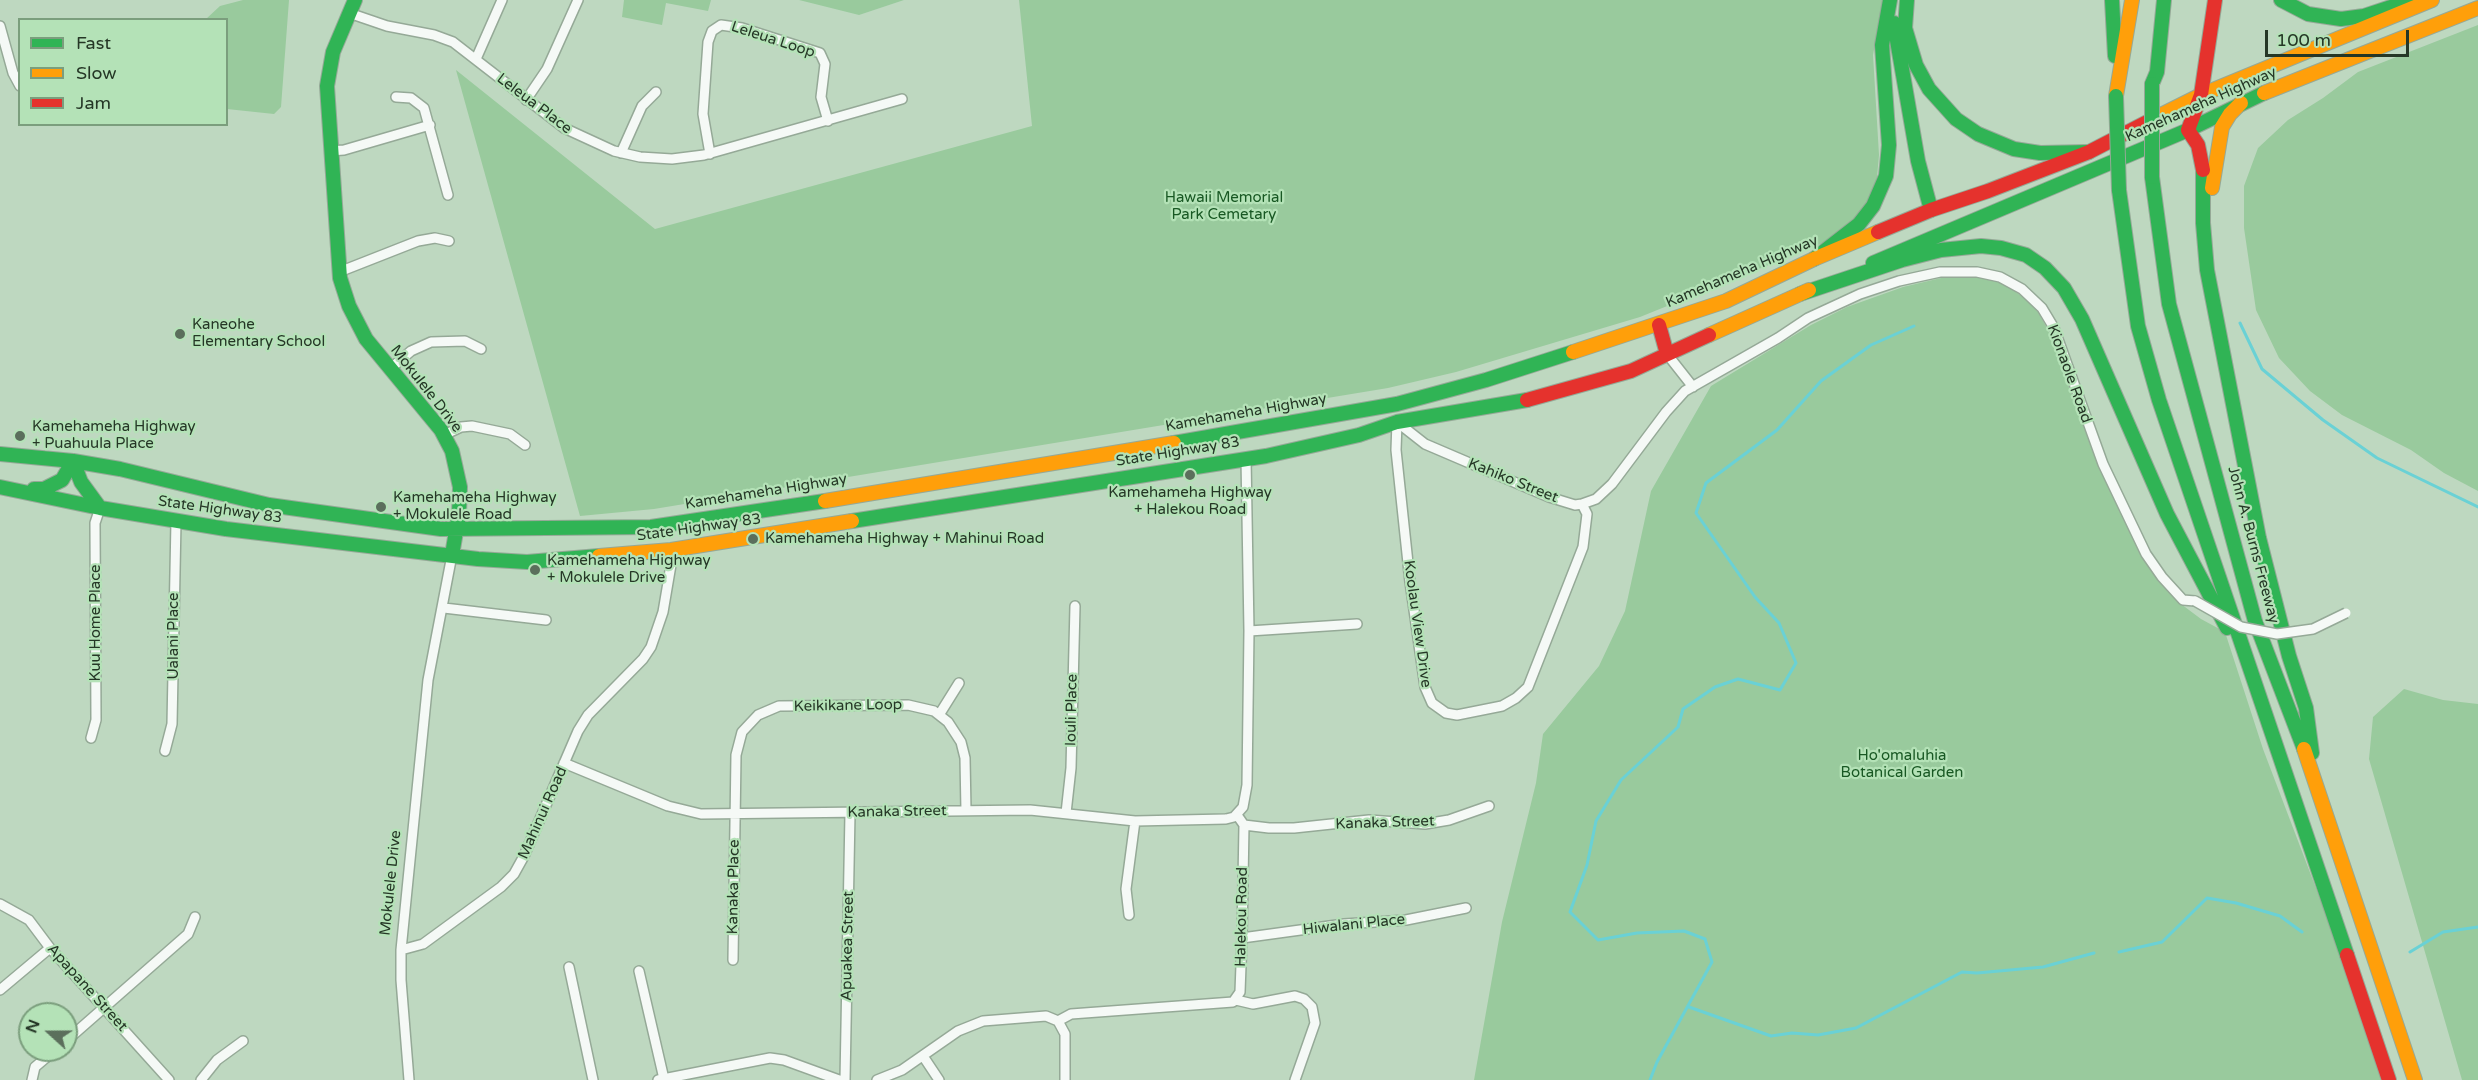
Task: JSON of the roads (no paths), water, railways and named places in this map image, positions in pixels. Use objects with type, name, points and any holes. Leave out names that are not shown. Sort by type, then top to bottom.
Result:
[{"type":"main road","points":[[1814,259],[1859,224],[1873,206],[1883,186],[1888,166],[1889,145],[1882,45],[1890,0]]},
{"type":"main road","points":[[1907,0],[1905,28],[1916,65],[1929,89],[1956,119],[1984,137],[2014,149],[2040,153],[2089,152]]},
{"type":"main road","points":[[2112,0],[2119,190],[2138,326],[2159,400],[2389,1080]]},
{"type":"main road","points":[[2116,96],[2132,0]]},
{"type":"main road","name":"John A. Burns Freeway","points":[[2164,0],[2157,72],[2152,84],[2152,177],[2169,304],[2255,621],[2316,781],[2415,1080]]},
{"type":"main road","points":[[2215,0],[2201,95],[2188,130],[2198,144],[2203,162],[2203,224],[2207,270],[2259,538],[2289,656],[2306,708],[2316,781]]},
{"type":"main road","points":[[2281,0],[2308,14],[2342,19],[2364,16],[2412,0]]},
{"type":"main road","name":"Kamehameha Highway","points":[[0,454],[73,461],[120,469],[268,505],[441,529],[651,527],[713,519],[1397,404],[1486,380],[1659,326],[1726,301],[1814,259],[1931,210],[1988,191],[2089,152],[2201,95],[2432,0]]},
{"type":"main road","name":"Mokulele Drive","points":[[352,7],[333,52],[328,75],[330,151],[339,272],[354,318],[370,344],[444,435],[452,451],[459,475],[459,514],[452,555]]},
{"type":"main road","name":"Kamehameha Highway","points":[[1397,422],[1530,400],[1631,371],[1800,294],[2188,130],[2241,103],[2478,8]]},
{"type":"main road","points":[[1889,15],[1894,22],[1918,161],[1931,210],[1946,231]]},
{"type":"main road","points":[[2207,270],[2211,198],[2220,134],[2225,120],[2241,103]]},
{"type":"main road","points":[[1800,294],[1902,260],[1941,250],[1981,246],[2001,248],[2026,255],[2045,268],[2064,288],[2082,319],[2167,514],[2253,678]]},
{"type":"main road","points":[[1659,326],[1667,354]]},
{"type":"main road","points":[[1397,404],[1397,422]]},
{"type":"main road","name":"State Highway 83","points":[[0,487],[176,521],[347,544],[527,561],[671,550],[1056,489],[1246,458],[1359,435],[1397,422]]},
{"type":"main road","points":[[1242,430],[1246,458]]},
{"type":"main road","points":[[45,459],[52,465],[54,474],[52,486]]},
{"type":"main road","points":[[16,489],[44,489],[52,486],[62,480],[73,461]]},
{"type":"main road","points":[[73,461],[81,482],[100,508]]},
{"type":"main road","points":[[1052,463],[1056,489]]},
{"type":"main road","points":[[671,550],[676,522]]},
{"type":"street","points":[[476,59],[502,0]]},
{"type":"street","points":[[525,100],[547,69],[578,0]]},
{"type":"street","name":"Leleua Place","points":[[352,7],[394,28],[444,38],[462,48],[525,100],[564,128],[621,153],[672,159],[710,154],[902,99]]},
{"type":"street","name":"Leleua Loop","points":[[710,154],[703,114],[708,42],[712,31],[721,25],[742,28],[820,53],[825,64],[821,97],[828,121]]},
{"type":"street","points":[[0,26],[13,73],[18,82]]},
{"type":"street","points":[[621,153],[642,106],[656,92]]},
{"type":"street","points":[[396,97],[411,98],[424,108],[448,195]]},
{"type":"street","points":[[330,151],[344,150],[430,125]]},
{"type":"street","points":[[339,272],[418,241],[435,238],[449,241]]},
{"type":"street","name":"Kionaole Road","points":[[1693,387],[1808,318],[1860,294],[1899,281],[1940,272],[1977,272],[2000,277],[2022,289],[2042,308],[2054,328],[2103,464],[2146,554],[2162,577],[2183,600],[2195,602],[2241,627],[2277,634],[2313,629],[2346,613]]},
{"type":"street","points":[[390,369],[411,351],[430,342],[465,341],[481,349]]},
{"type":"street","points":[[1582,504],[1596,498],[1612,484],[1671,404],[1693,387],[1667,354]]},
{"type":"street","name":"Koolau View Drive","points":[[1397,422],[1396,450],[1410,582],[1426,693],[1432,703],[1446,713],[1457,715],[1502,706],[1516,698],[1528,687],[1583,547],[1587,514],[1582,504]]},
{"type":"street","name":"Kahiko Street","points":[[1397,422],[1425,444],[1549,497],[1575,505],[1582,504]]},
{"type":"street","points":[[444,435],[461,427],[472,426],[510,434],[525,445]]},
{"type":"street","points":[[1244,825],[1237,815],[1244,803],[1247,785],[1249,631],[1246,458]]},
{"type":"street","name":"Kuu Home Place","points":[[91,738],[96,720],[95,523],[100,508]]},
{"type":"street","name":"Ualani Place","points":[[165,751],[172,724],[176,521]]},
{"type":"street","name":"Mahinui Road","points":[[401,950],[423,944],[501,887],[514,874],[582,723],[643,659],[651,646],[663,612],[672,559],[671,550]]},
{"type":"street","name":"Mokulele Drive","points":[[401,950],[426,694],[444,608],[452,555]]},
{"type":"street","name":"Iouli Place","points":[[1066,813],[1071,768],[1074,606]]},
{"type":"street","points":[[444,608],[546,620]]},
{"type":"street","points":[[1249,631],[1357,624]]},
{"type":"street","points":[[959,683],[939,715],[954,729],[963,750],[966,811]]},
{"type":"street","name":"Keikikane Loop","points":[[735,814],[736,755],[739,739],[752,719],[765,711],[779,706],[908,705],[926,708],[939,715]]},
{"type":"street","name":"Kanaka Street","points":[[564,763],[679,810],[701,814],[1030,810],[1135,821],[1226,819],[1237,815]]},
{"type":"street","name":"Kanaka Street","points":[[1244,825],[1294,828],[1369,820],[1425,824],[1489,806]]},
{"type":"street","name":"Apuakea Street","points":[[845,1080],[850,813]]},
{"type":"street","name":"Kanaka Place","points":[[733,960],[735,814]]},
{"type":"street","points":[[1129,915],[1126,882],[1135,821]]},
{"type":"street","name":"Halekou Road","points":[[1236,1000],[1240,992],[1244,825]]},
{"type":"street","name":"Apapane Street","points":[[0,904],[29,920],[50,948],[169,1080]]},
{"type":"street","name":"Hiwalani Place","points":[[1242,938],[1344,924],[1406,921],[1466,908]]},
{"type":"street","points":[[78,1031],[189,934],[195,917]]},
{"type":"street","points":[[0,990],[50,948]]},
{"type":"street","points":[[401,950],[401,980],[409,1080]]},
{"type":"street","points":[[569,967],[593,1080]]},
{"type":"street","points":[[639,971],[661,1079],[770,1058],[784,1060],[839,1080]]},
{"type":"street","points":[[1058,1021],[1071,1014],[1226,1004],[1236,1000],[1253,1004],[1295,996],[1304,999],[1312,1007],[1315,1023],[1295,1080]]},
{"type":"street","points":[[877,1080],[903,1070],[958,1031],[983,1021],[1046,1016],[1058,1021],[1065,1034],[1065,1080]]},
{"type":"street","points":[[201,1080],[217,1060],[243,1041]]},
{"type":"street","points":[[923,1056],[939,1080]]},
{"type":"street","points":[[32,1080],[35,1067],[41,1062]]},
{"type":"waterway","points":[[2240,323],[2262,369],[2323,420],[2377,458],[2478,507]]},
{"type":"waterway","points":[[1650,1080],[1657,1062],[1712,962],[1705,939],[1684,931],[1637,933],[1598,940],[1570,912],[1587,865],[1596,821],[1621,780],[1678,727],[1683,709],[1715,687],[1738,679],[1780,690],[1796,663],[1779,623],[1755,597],[1696,513],[1706,483],[1777,430],[1821,381],[1871,345],[1914,326]]},
{"type":"waterway","points":[[2119,952],[2162,942],[2207,898],[2236,903],[2280,916],[2302,932]]},
{"type":"waterway","points":[[2410,952],[2443,932],[2478,927]]},
{"type":"waterway","points":[[1689,1007],[1771,1036],[1792,1033],[1818,1035],[1856,1028],[1962,972],[1977,973],[2043,967],[2094,953]]},
{"type":"place","name":"Kaneohe Elementary School","points":[[180,334]]},
{"type":"place","name":"Kamehameha Highway + Puahuula Place","points":[[20,436]]},
{"type":"place","name":"Kamehameha Highway + Halekou Road","points":[[1190,475]]},
{"type":"place","name":"Kamehameha Highway + Mokulele Road","points":[[381,507]]},
{"type":"place","name":"Kamehameha Highway + Mahinui Road","points":[[753,539]]},
{"type":"place","name":"Kamehameha Highway + Mokulele Drive","points":[[535,570]]},
{"type":"park label","name":"Hawaii Memorial Park Cemetary","points":[[1224,206]]},
{"type":"park label","name":"Ho'omaluhia Botanical Garden","points":[[1902,764]]}]
